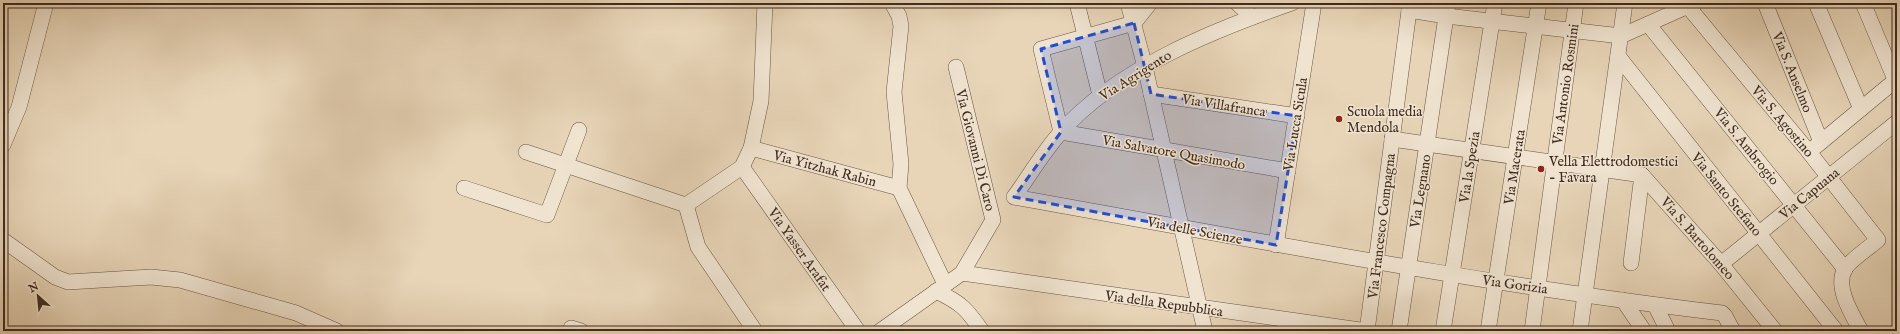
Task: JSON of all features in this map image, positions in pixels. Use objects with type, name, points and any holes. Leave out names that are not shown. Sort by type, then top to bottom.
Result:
[{"type":"street","points":[[3,145],[19,108],[46,3]]},
{"type":"street","points":[[686,205],[742,167],[751,148],[761,101],[765,3]]},
{"type":"street","points":[[892,3],[900,16],[901,26],[894,92],[901,164],[899,188],[940,287],[962,305],[982,331]]},
{"type":"street","points":[[1077,3],[1100,95]]},
{"type":"street","points":[[1128,3],[1145,67],[1205,331]]},
{"type":"street","points":[[1061,132],[1041,49],[1134,23],[1150,3]]},
{"type":"street","points":[[1236,3],[1252,17]]},
{"type":"street","name":"Via Agrigento","points":[[1014,196],[1061,132],[1100,95],[1171,52],[1252,17],[1292,3]]},
{"type":"street","name":"Via Lucca Sicula","points":[[1276,245],[1314,3]]},
{"type":"street","name":"Via la Spezia","points":[[1443,331],[1494,3]]},
{"type":"street","name":"Via Macerata","points":[[1488,331],[1539,3]]},
{"type":"street","name":"Via Antonio Rosmini","points":[[1532,331],[1576,3]]},
{"type":"street","points":[[1580,331],[1625,3]]},
{"type":"street","name":"Via S. Anselmo","points":[[1765,3],[1821,142]]},
{"type":"street","points":[[1816,3],[1861,109]]},
{"type":"street","points":[[1809,152],[1896,81],[1863,3]]},
{"type":"street","points":[[1410,6],[1447,9],[1492,20],[1621,36],[1689,4]]},
{"type":"street","name":"Via S. Agostino","points":[[1689,4],[1878,240],[1845,269]]},
{"type":"street","name":"Via Francesco Compagna","points":[[1367,331],[1410,6]]},
{"type":"street","name":"Via Legnano","points":[[1399,331],[1447,9]]},
{"type":"street","name":"Via S. Ambrogio","points":[[1648,24],[1845,269]]},
{"type":"street","name":"Via Santo Stefano","points":[[1618,56],[1836,331]]},
{"type":"street","name":"Via Giovanni Di Caro","points":[[956,67],[993,220],[962,273]]},
{"type":"street","name":"Via Villafranca","points":[[1151,94],[1296,116]]},
{"type":"street","name":"Via Capuana","points":[[1721,264],[1897,122]]},
{"type":"street","points":[[464,188],[547,215],[579,130]]},
{"type":"street","name":"Via Salvatore Quasimodo","points":[[1061,132],[1288,171]]},
{"type":"street","points":[[1392,139],[1642,175],[1632,263]]},
{"type":"street","name":"Via Yitzhak Rabin","points":[[751,148],[899,188]]},
{"type":"street","points":[[526,152],[686,205]]},
{"type":"street","name":"Via Yasser Arafat","points":[[742,167],[858,331]]},
{"type":"street","name":"Via S. Bartolomeo","points":[[1642,175],[1721,264],[1775,331]]},
{"type":"street","name":"Via delle Scienze","points":[[1014,196],[1376,263]]},
{"type":"street","points":[[686,205],[698,247],[755,331]]},
{"type":"street","points":[[3,240],[55,277],[68,282],[152,277],[180,280],[296,313],[337,331]]},
{"type":"street","name":"Via Gorizia","points":[[1376,263],[1655,305],[1722,313],[1733,331]]},
{"type":"street","points":[[1845,269],[1842,281],[1843,293],[1847,305],[1861,331]]},
{"type":"street","points":[[880,331],[940,287],[962,273]]},
{"type":"street","name":"Via della Repubblica","points":[[962,273],[1367,331]]},
{"type":"street","points":[[1623,300],[1644,331]]},
{"type":"street","points":[[1655,305],[1668,331]]},
{"type":"highlighted area","points":[[1134,23],[1151,94],[1297,116],[1276,245],[1014,197],[1061,132],[1041,49]]},
{"type":"place","name":"Scuola media Mendola","points":[[1339,119]]},
{"type":"place","name":"Vella Elettrodomestici - Favara","points":[[1541,169]]}]
